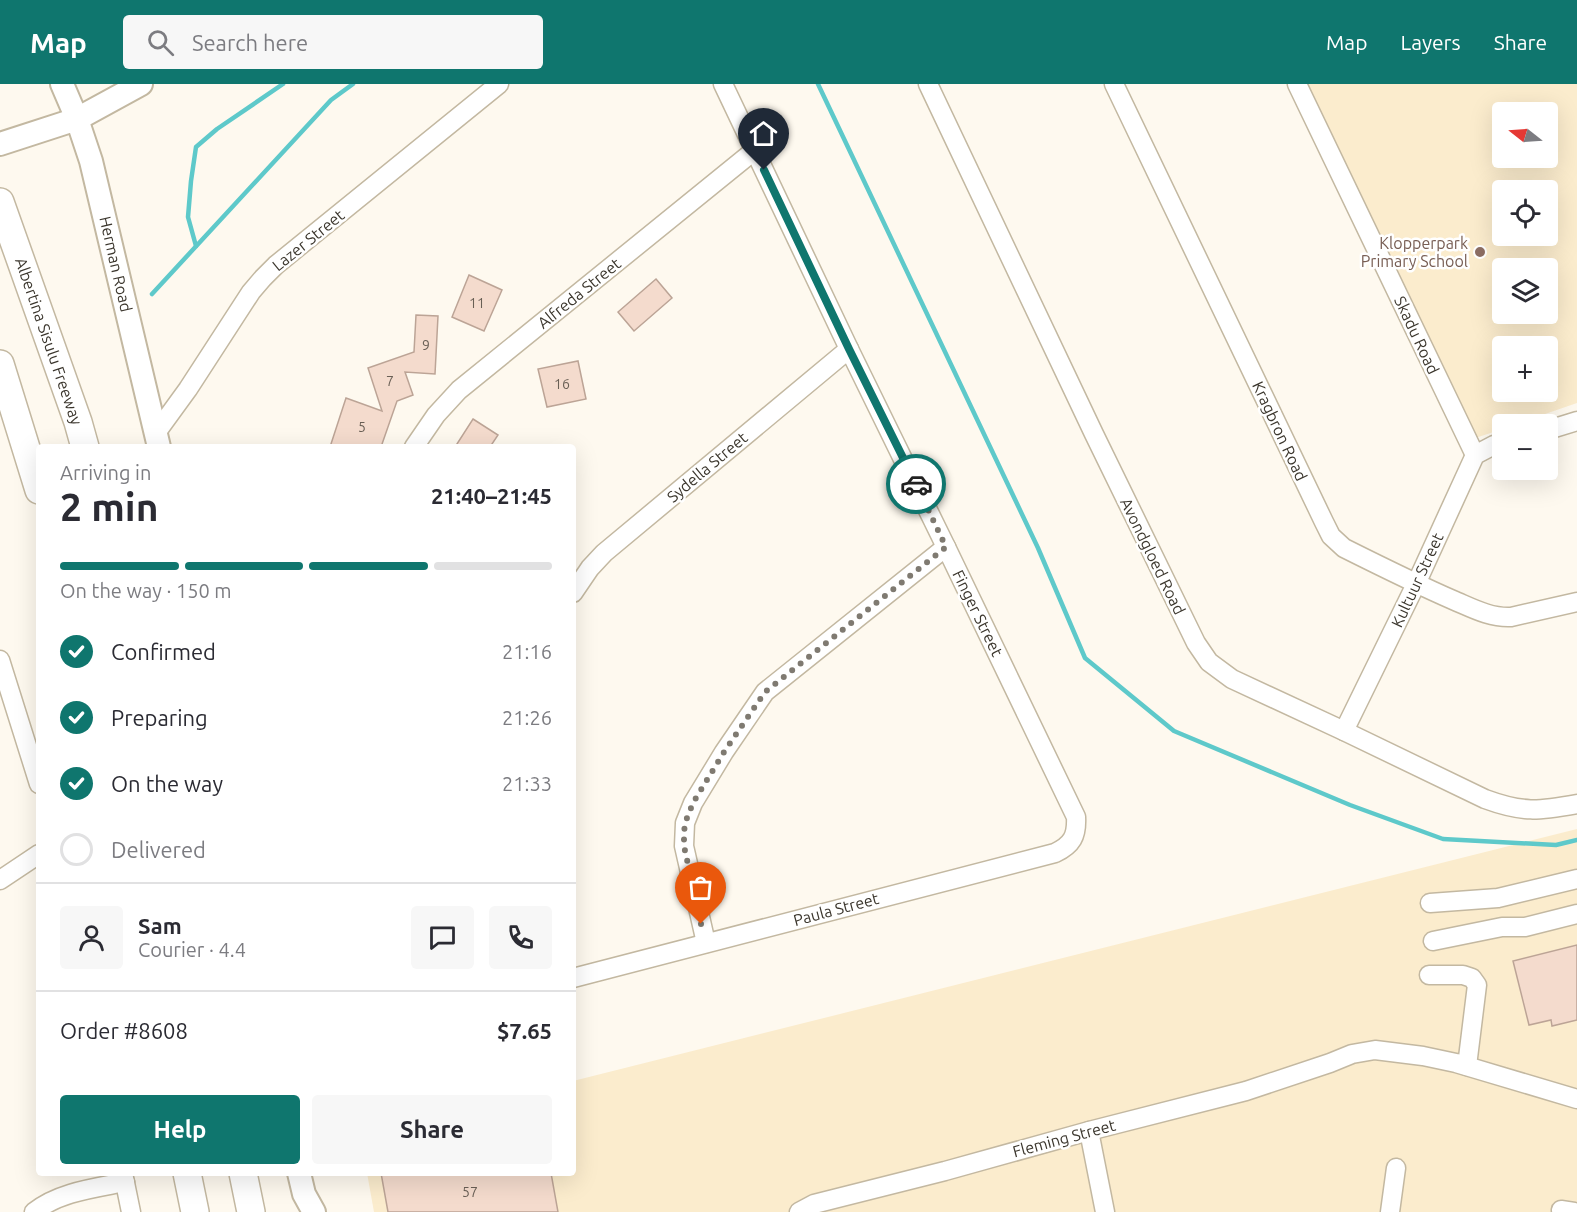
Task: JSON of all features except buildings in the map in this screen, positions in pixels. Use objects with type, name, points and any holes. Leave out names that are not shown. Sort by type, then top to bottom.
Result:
[{"type":"highway","name":"Albertina Sisulu Freeway","points":[[0,202],[84,444]]},
{"type":"highway","points":[[0,364],[36,480]]},
{"type":"highway","points":[[188,1176],[195,1212]]},
{"type":"highway","points":[[244,1176],[251,1212]]},
{"type":"main road","name":"Herman Road","points":[[62,84],[77,119],[94,171],[158,440]]},
{"type":"main road","points":[[0,144],[77,119],[141,84]]},
{"type":"main road","points":[[300,1176],[304,1194],[315,1212]]},
{"type":"main road","points":[[311,1176],[315,1212]]},
{"type":"street","name":"Lazer Street","points":[[158,440],[188,389],[251,292],[263,278],[499,84]]},
{"type":"street","name":"Finger Street","points":[[723,84],[1076,817]]},
{"type":"street","name":"Avondgloed Road","points":[[928,84],[1094,434],[1196,643],[1209,662],[1232,679],[1485,799],[1506,806],[1537,810],[1577,804]]},
{"type":"street","name":"Kragbron Road","points":[[1114,84],[1331,536],[1344,548],[1416,584],[1488,615],[1511,617],[1577,602]]},
{"type":"street","name":"Skadu Road","points":[[1298,84],[1475,455]]},
{"type":"street","name":"Alfreda Street","points":[[416,444],[443,407],[466,384],[755,150]]},
{"type":"street","name":"Sydella Street","points":[[576,589],[604,553],[849,349]]},
{"type":"street","points":[[1558,427],[1577,421]]},
{"type":"street","points":[[1475,455],[1492,446]]},
{"type":"street","name":"Kultuur Street","points":[[1344,731],[1416,584],[1475,455]]},
{"type":"street","points":[[705,943],[684,846],[685,823],[693,803],[724,752],[765,692],[946,547]]},
{"type":"street","points":[[0,660],[36,774]]},
{"type":"street","name":"Paula Street","points":[[576,977],[1055,853],[1068,846],[1072,840],[1076,833],[1076,817]]},
{"type":"street","points":[[0,880],[36,856]]},
{"type":"street","points":[[1430,903],[1498,898],[1577,879]]},
{"type":"street","points":[[1498,898],[1502,927]]},
{"type":"street","points":[[1433,941],[1502,927],[1525,927],[1577,914]]},
{"type":"street","points":[[1429,975],[1463,975],[1472,978],[1477,985],[1467,1065]]},
{"type":"street","name":"Fleming Street","points":[[799,1212],[814,1204],[1246,1091],[1352,1054],[1375,1050],[1424,1056],[1467,1065],[1577,1099]]},
{"type":"street","points":[[1089,1131],[1105,1212]]},
{"type":"street","points":[[1390,1212],[1396,1168]]},
{"type":"street","points":[[34,1212],[54,1199],[124,1178],[131,1212]]},
{"type":"shaded area","name":"Klopperpark Primary School","points":[[1305,84],[1577,84],[1577,403],[1545,414],[1492,414],[1492,433],[1469,440]]},
{"type":"shaded area","points":[[1577,829],[1577,1212],[374,1212],[368,1176],[576,1176],[576,1080]]},
{"type":"waterway","points":[[196,246],[188,217],[196,147],[217,129],[283,84]]},
{"type":"waterway","points":[[152,294],[331,100],[353,84]]},
{"type":"waterway","points":[[818,84],[1038,548],[1085,658],[1174,731],[1350,805],[1443,839],[1556,845],[1577,840]]},
{"type":"way so far","points":[[701,924],[684,846],[685,823],[693,803],[765,692],[946,547],[916,484]]},
{"type":"place","name":"Klopperpark Primary School","points":[[1480,252]]},
{"type":"route","points":[[764,170],[916,484]]}]
